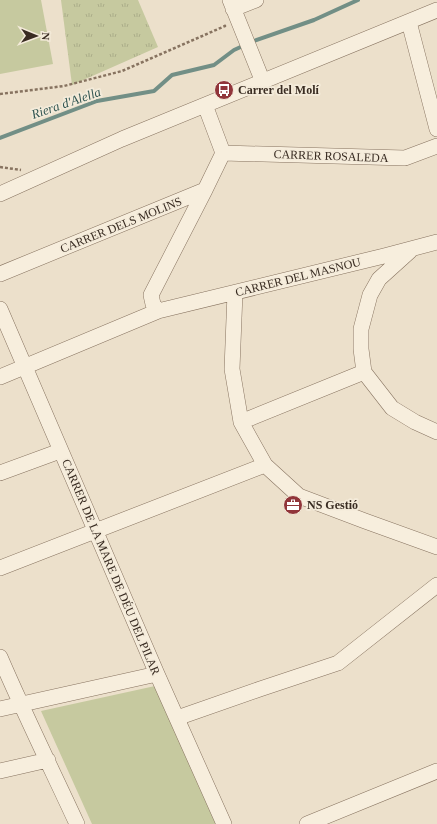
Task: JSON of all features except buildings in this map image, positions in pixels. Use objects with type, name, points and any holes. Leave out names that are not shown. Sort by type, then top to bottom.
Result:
[{"type":"street","points":[[256,0],[232,5],[263,82]]},
{"type":"street","points":[[0,194],[122,139],[437,10]]},
{"type":"street","points":[[409,22],[437,129]]},
{"type":"street","points":[[158,311],[153,304],[152,295],[223,153],[205,105]]},
{"type":"street","name":"CARRER ROSALEDA","points":[[223,153],[405,158],[437,146]]},
{"type":"street","name":"CARRER DELS MOLINS","points":[[0,274],[205,190]]},
{"type":"street","name":"CARRER DEL MASNOU","points":[[0,377],[158,311],[437,242]]},
{"type":"street","points":[[414,248],[379,279],[370,295],[361,328],[361,349],[364,372],[392,408],[415,422],[437,432]]},
{"type":"street","points":[[361,262],[379,279]]},
{"type":"street","points":[[235,293],[232,368],[241,422],[265,465],[299,496],[437,547]]},
{"type":"street","name":"CARRER DE LA MARE DE DÉU DEL PILAR","points":[[0,309],[60,451],[224,824]]},
{"type":"street","points":[[241,422],[364,372]]},
{"type":"street","points":[[0,473],[60,451]]},
{"type":"street","points":[[0,568],[265,465]]},
{"type":"street","points":[[177,718],[338,663],[437,585]]},
{"type":"street","points":[[0,657],[20,705],[48,760],[77,824]]},
{"type":"street","points":[[0,709],[157,674]]},
{"type":"street","points":[[0,771],[48,760]]},
{"type":"street","points":[[307,824],[437,771]]},
{"type":"path","points":[[0,94],[64,86],[122,70],[225,26],[222,20]]},
{"type":"green space","points":[[0,0],[41,0],[53,64],[0,74]]},
{"type":"green space","points":[[61,0],[138,0],[158,47],[72,85]]},
{"type":"green space","points":[[155,686],[218,824],[92,824],[41,711]]},
{"type":"waterway","name":"Riera d'Alella","points":[[251,42],[314,20],[358,0]]},
{"type":"waterway","name":"Riera d'Alella","points":[[0,138],[97,101],[154,91],[172,75],[214,65],[234,50],[245,45]]},
{"type":"place","name":"Carrer del Molí","points":[[224,90]]},
{"type":"place","name":"NS Gestió","points":[[293,505]]}]
